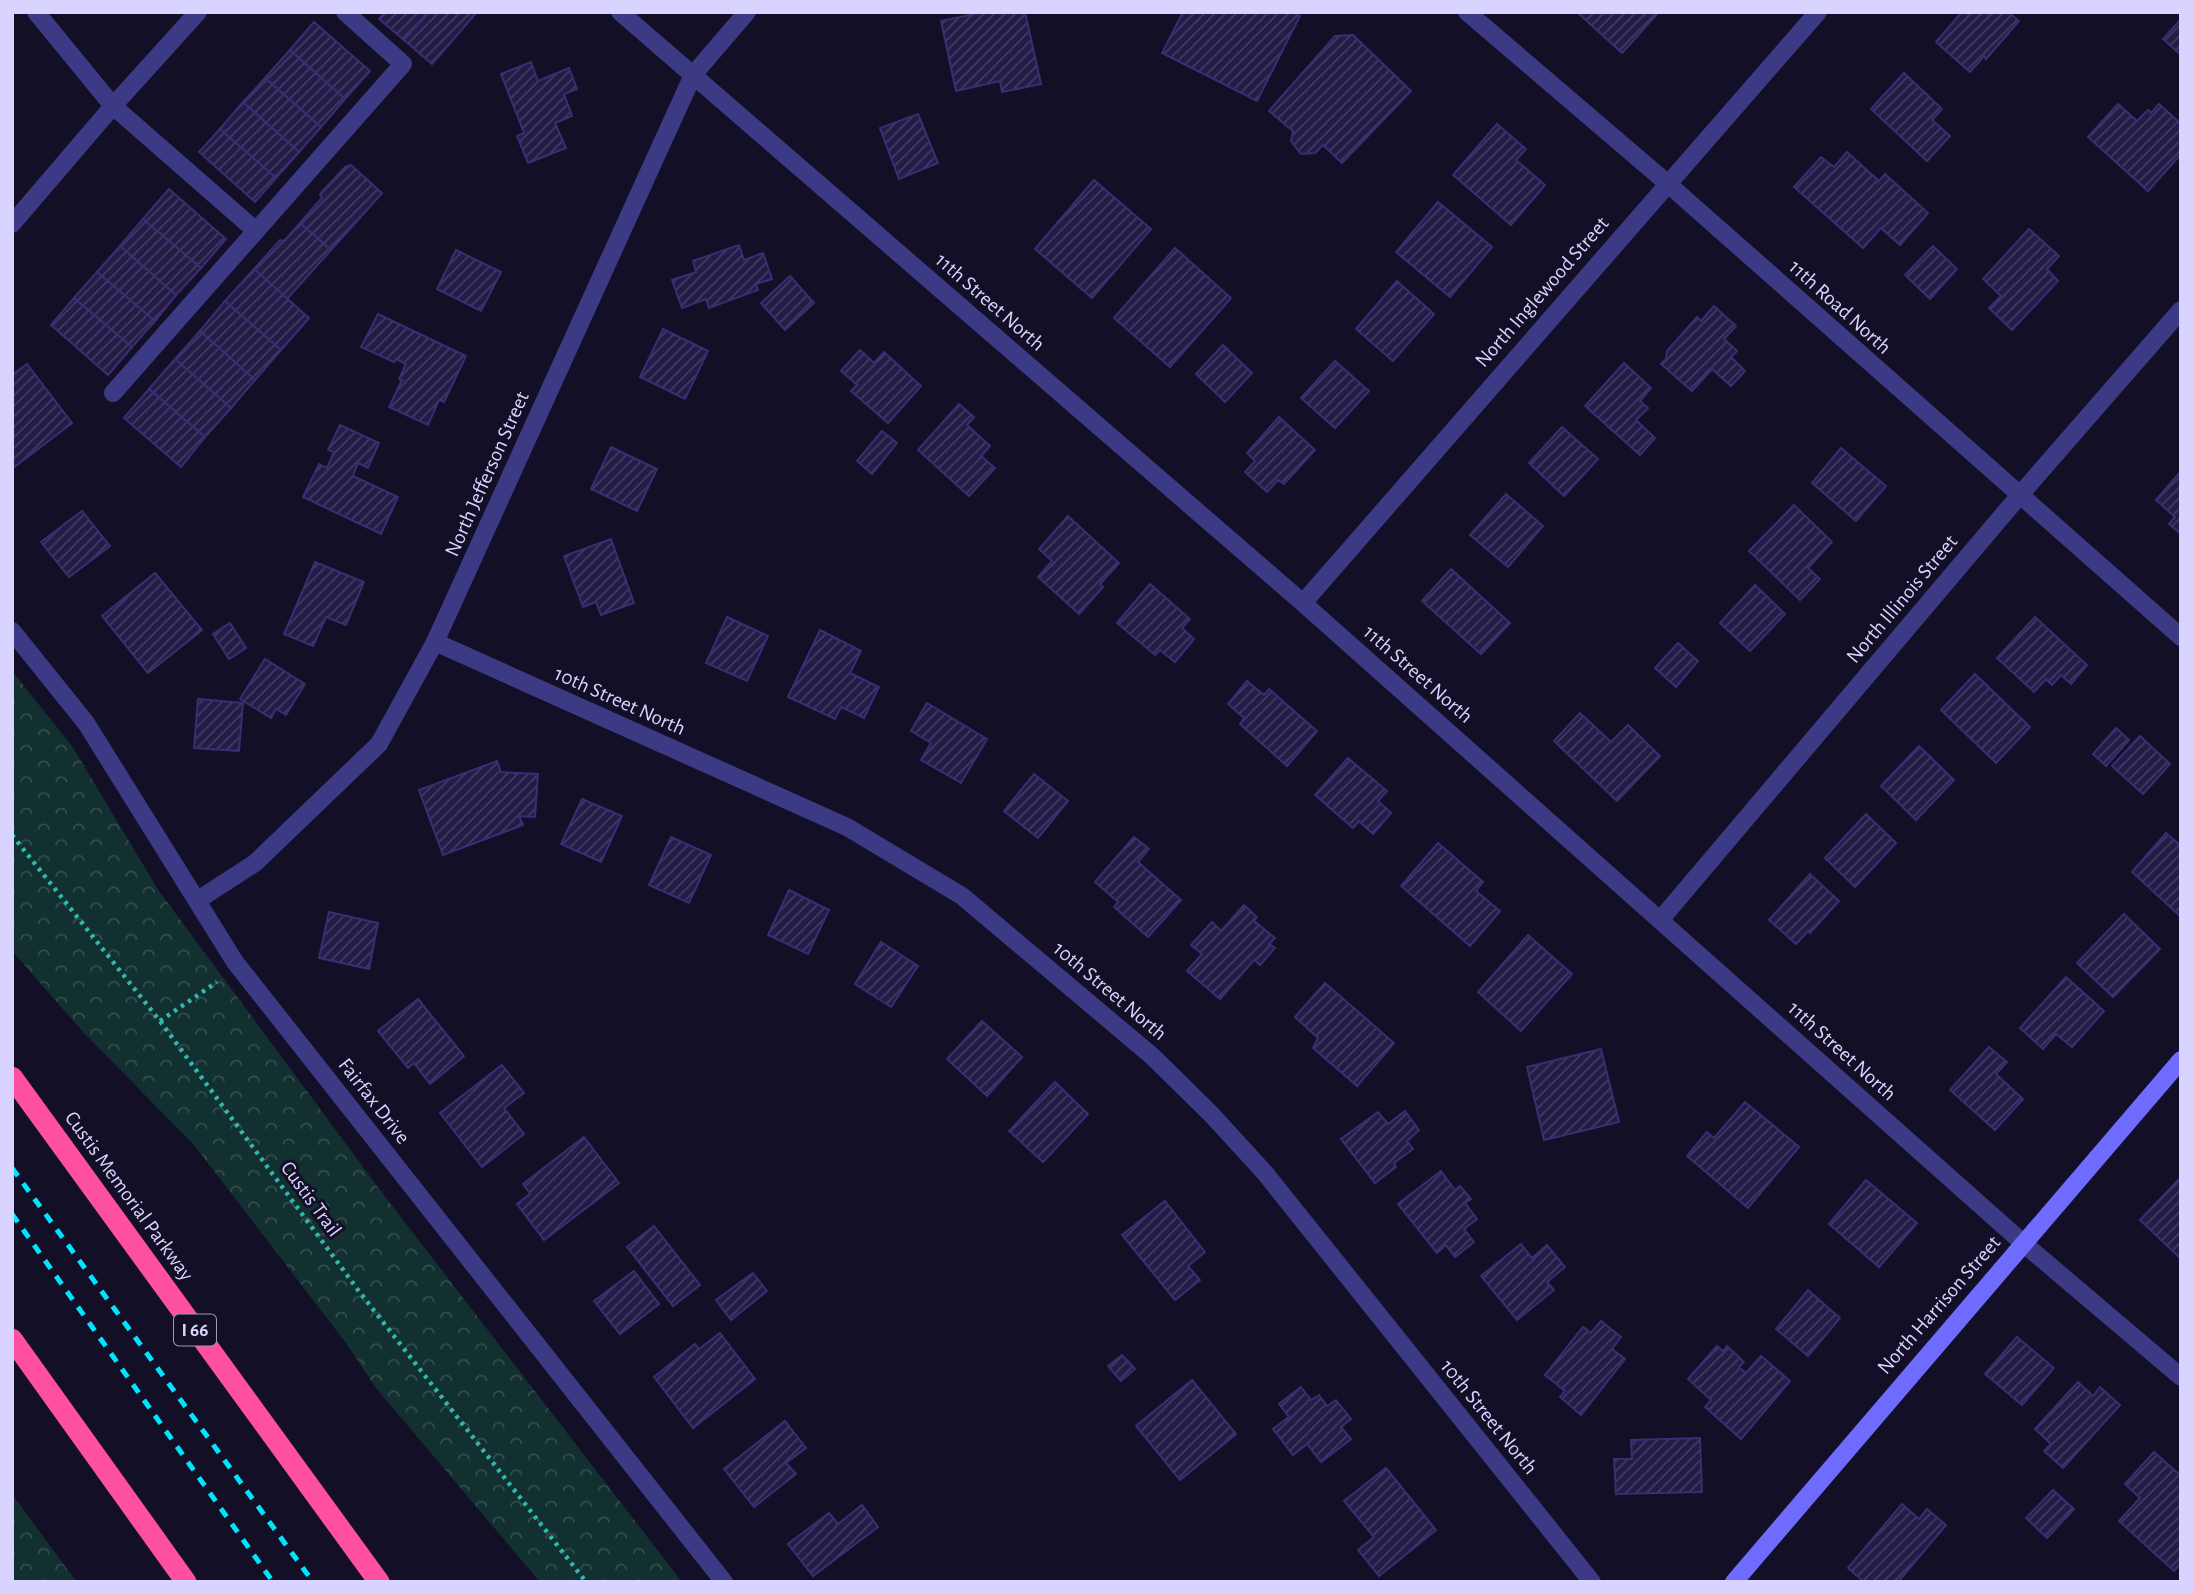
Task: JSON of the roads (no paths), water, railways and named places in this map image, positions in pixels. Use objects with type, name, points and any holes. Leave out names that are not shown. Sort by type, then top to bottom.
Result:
[{"type":"highway","name":"Custis Memorial Parkway","points":[[12,1077],[379,1582]]},
{"type":"highway","points":[[12,1339],[186,1582]]},
{"type":"street","points":[[36,12],[113,106],[256,231]]},
{"type":"street","points":[[12,224],[198,12]]},
{"type":"street","points":[[113,393],[403,64],[345,12]]},
{"type":"street","name":"11th Street North","points":[[620,12],[1303,603],[2023,1242],[2181,1377]]},
{"type":"street","name":"North Jefferson Street","points":[[198,900],[255,863],[379,744],[435,642],[693,75],[747,12]]},
{"type":"street","name":"11th Road North","points":[[1467,12],[1667,183],[2181,637]]},
{"type":"street","name":"North Inglewood Street","points":[[1303,603],[1818,12]]},
{"type":"street","name":"North Illinois Street","points":[[1661,919],[2019,496],[2181,310]]},
{"type":"street","name":"Fairfax Drive","points":[[12,631],[86,723],[235,962],[724,1582]]},
{"type":"street","name":"10th Street North","points":[[435,642],[848,827],[962,896],[1152,1056],[1211,1114],[1265,1173],[1592,1582]]},
{"type":"street","name":"North Harrison Street","points":[[1734,1582],[2181,1060]]},
{"type":"railway","points":[[12,1168],[313,1582]]},
{"type":"railway","points":[[12,1214],[273,1582]]}]
